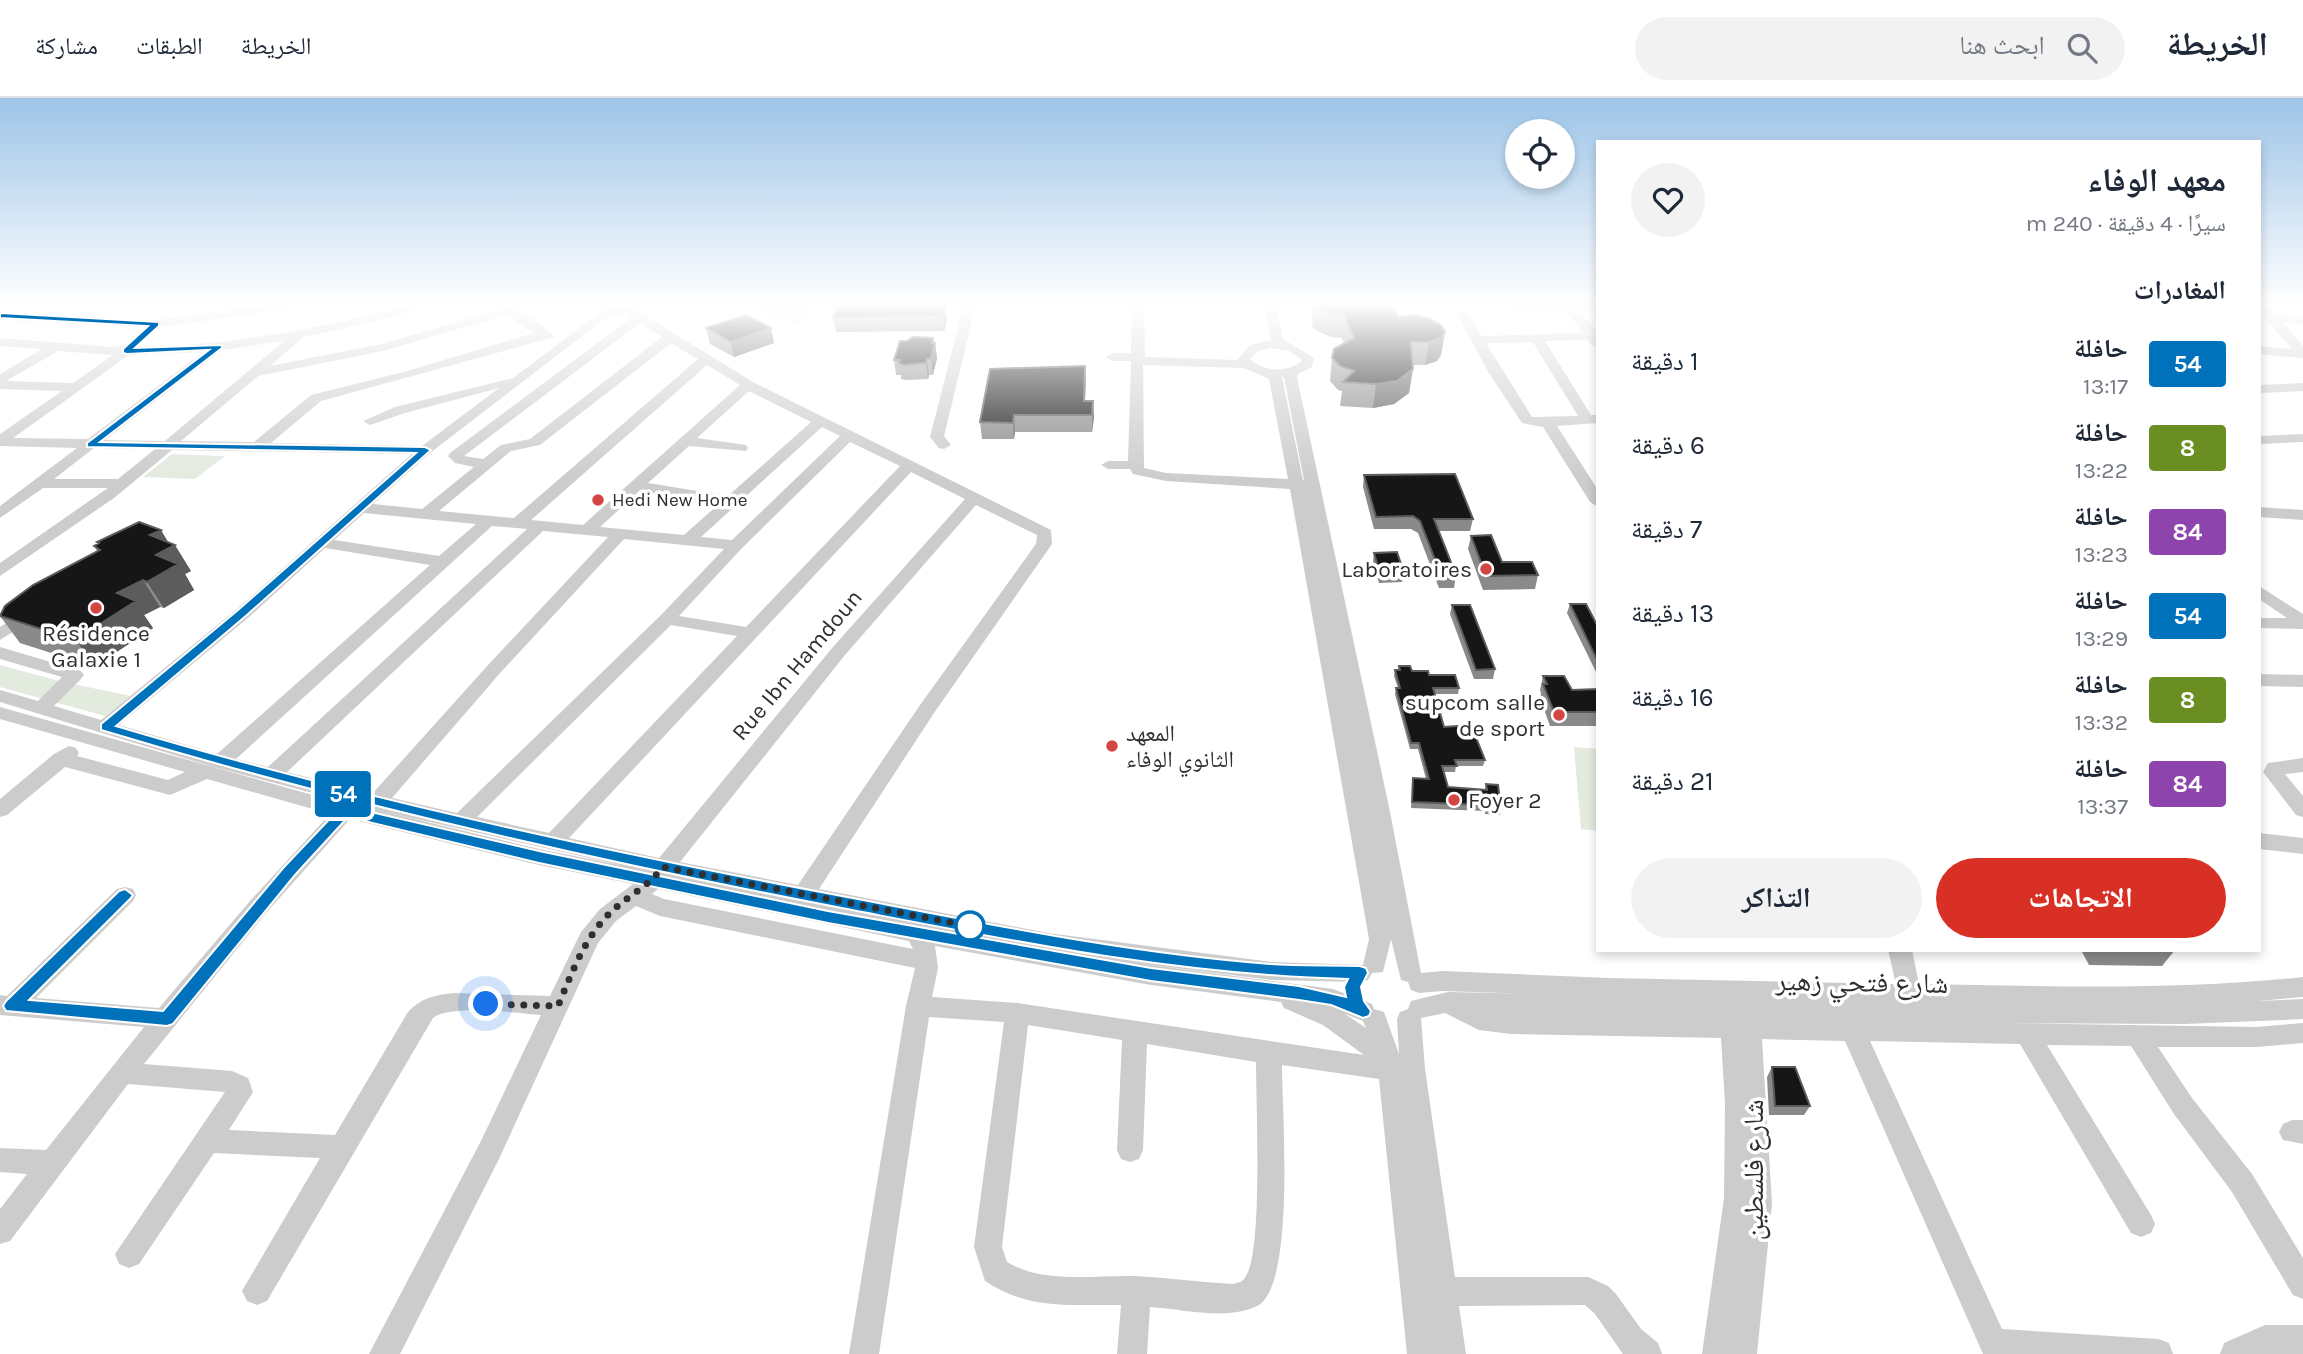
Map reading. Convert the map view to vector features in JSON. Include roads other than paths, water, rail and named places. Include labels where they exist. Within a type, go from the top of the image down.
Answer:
[{"type":"street","points":[[0,379],[29,363]]},
{"type":"street","points":[[0,442],[111,363]]},
{"type":"street","points":[[0,513],[197,363]]},
{"type":"street","points":[[0,571],[73,522],[268,363]]},
{"type":"street","points":[[257,372],[304,363]]},
{"type":"street","points":[[257,447],[310,401],[323,395],[450,363]]},
{"type":"street","points":[[0,810],[323,543],[425,450],[542,363]]},
{"type":"street","points":[[485,464],[460,460],[455,456],[580,363]]},
{"type":"street","points":[[426,513],[509,446],[535,442],[637,363]]},
{"type":"street","points":[[518,523],[702,363]]},
{"type":"street","points":[[709,363],[819,422],[973,499],[1041,529],[1047,538],[927,709],[803,895]]},
{"type":"street","points":[[944,445],[937,437],[955,363]]},
{"type":"street","points":[[1139,363],[1135,465],[1138,471],[1158,476],[1303,485]]},
{"type":"street","points":[[1252,363],[1275,377],[1379,807],[1414,978],[1423,1000],[1415,1013],[1398,1067],[1422,1354]]},
{"type":"street","points":[[1266,372],[1292,372],[1307,363]]},
{"type":"street","points":[[1490,363],[1527,420],[1547,422],[1592,419]]},
{"type":"street","points":[[1554,363],[1592,419]]},
{"type":"street","points":[[1292,372],[1290,379],[1303,485],[1322,613],[1380,939],[1367,969],[1352,987],[1356,1004],[1369,1015],[1398,1067],[1444,1292],[1451,1354]]},
{"type":"street","points":[[370,422],[400,410],[521,378]]},
{"type":"street","points":[[0,385],[78,387]]},
{"type":"street","points":[[587,530],[748,385]]},
{"type":"street","points":[[2261,389],[2303,387]]},
{"type":"street","points":[[0,422],[29,421]]},
{"type":"street","points":[[688,540],[819,422]]},
{"type":"street","points":[[1547,422],[1590,475],[1596,495]]},
{"type":"street","points":[[461,821],[848,436]]},
{"type":"street","points":[[2261,440],[2303,438]]},
{"type":"street","points":[[685,441],[741,448]]},
{"type":"street","points":[[0,442],[425,450]]},
{"type":"street","points":[[1108,465],[1135,465]]},
{"type":"street","points":[[554,841],[908,466]]},
{"type":"street","points":[[38,483],[121,484]]},
{"type":"street","points":[[636,486],[733,501]]},
{"type":"street","name":"Rue Ibn Hamdoun","points":[[384,1354],[490,1150],[589,938],[608,915],[649,881],[839,651],[973,499]]},
{"type":"street","points":[[363,508],[736,545]]},
{"type":"street","points":[[2261,512],[2303,515]]},
{"type":"street","points":[[61,759],[170,788],[212,767],[488,521]]},
{"type":"street","points":[[272,775],[540,525]]},
{"type":"street","points":[[0,1231],[122,1073],[290,871],[361,807],[621,533]]},
{"type":"street","points":[[323,543],[444,562]]},
{"type":"street","points":[[2261,592],[2303,623]]},
{"type":"street","points":[[0,635],[42,605]]},
{"type":"street","points":[[667,619],[750,633]]},
{"type":"street","points":[[2261,623],[2303,623]]},
{"type":"street","points":[[0,653],[75,675],[47,702]]},
{"type":"street","points":[[2261,680],[2303,681]]},
{"type":"street","points":[[0,696],[96,733]]},
{"type":"street","points":[[0,713],[96,733],[361,807],[649,881],[1151,975],[1333,999],[1369,1015],[1398,1022],[1448,1002],[1468,1016],[1489,1022],[1739,1020],[1853,1032],[2138,1037],[2257,1037],[2303,1033]]},
{"type":"street","points":[[2303,765],[2281,766],[2273,772],[2303,810]]},
{"type":"street","points":[[212,767],[272,775],[361,807],[461,821],[554,841],[649,881],[803,895],[1048,942],[1152,957],[1272,971],[1367,969],[1387,965],[1414,978]]},
{"type":"street","points":[[2261,841],[2303,846]]},
{"type":"street","points":[[649,881],[660,907],[928,961]]},
{"type":"street","points":[[6,1005],[125,895]]},
{"type":"street","points":[[864,1354],[918,1006],[928,961],[928,951],[916,933]]},
{"type":"street","points":[[1899,952],[1910,995]]},
{"type":"street","name":"شارع فتحي زهير","points":[[1414,978],[1596,988],[2143,998],[2227,995],[2303,987]]},
{"type":"street","points":[[1248,987],[1308,1005],[1342,1024],[1398,1067]]},
{"type":"street","points":[[257,1291],[417,1019],[427,1008],[438,1004],[462,1003],[558,1006]]},
{"type":"street","points":[[6,1005],[167,1018]]},
{"type":"street","points":[[918,1006],[1017,1013],[1269,1053],[1398,1067]]},
{"type":"street","name":"شارع فتحي زهير","points":[[1739,1020],[2155,1015],[2303,1009]]},
{"type":"street","points":[[1017,1013],[988,1247],[995,1270],[1015,1284],[1041,1289],[1137,1291],[1233,1299],[1250,1294],[1260,1283],[1269,1242],[1269,1053]]},
{"type":"street","name":"شارع فلسطين","points":[[1717,1354],[1738,1198],[1739,1020]]},
{"type":"street","name":"شارع فلسطين","points":[[1739,1020],[1751,1049],[1758,1204],[1742,1354]]},
{"type":"street","points":[[1130,1150],[1135,1032]]},
{"type":"street","points":[[1853,1032],[1996,1349],[2162,1354]]},
{"type":"street","points":[[2028,1035],[2141,1224]]},
{"type":"street","points":[[2138,1037],[2183,1106],[2242,1184],[2303,1285]]},
{"type":"street","points":[[122,1073],[232,1082],[239,1086],[240,1092],[129,1254]]},
{"type":"street","points":[[207,1141],[343,1147]]},
{"type":"street","points":[[0,1160],[52,1163]]},
{"type":"street","points":[[1132,1354],[1137,1291]]},
{"type":"street","points":[[1444,1292],[1588,1291],[1604,1301],[1629,1341],[1647,1354]]},
{"type":"street","points":[[2235,1354],[2265,1340],[2303,1340]]},
{"type":"place","name":"Hedi New Home","points":[[598,500]]},
{"type":"place","name":"Laboratoires","points":[[1486,569]]},
{"type":"place","name":"Résidence Galaxie 1","points":[[96,608]]},
{"type":"place","name":"supcom salle de sport","points":[[1559,715]]},
{"type":"place","name":"المعهد الثانوي الوفاء","points":[[1112,746]]},
{"type":"place","name":"Foyer 2","points":[[1454,800]]}]
